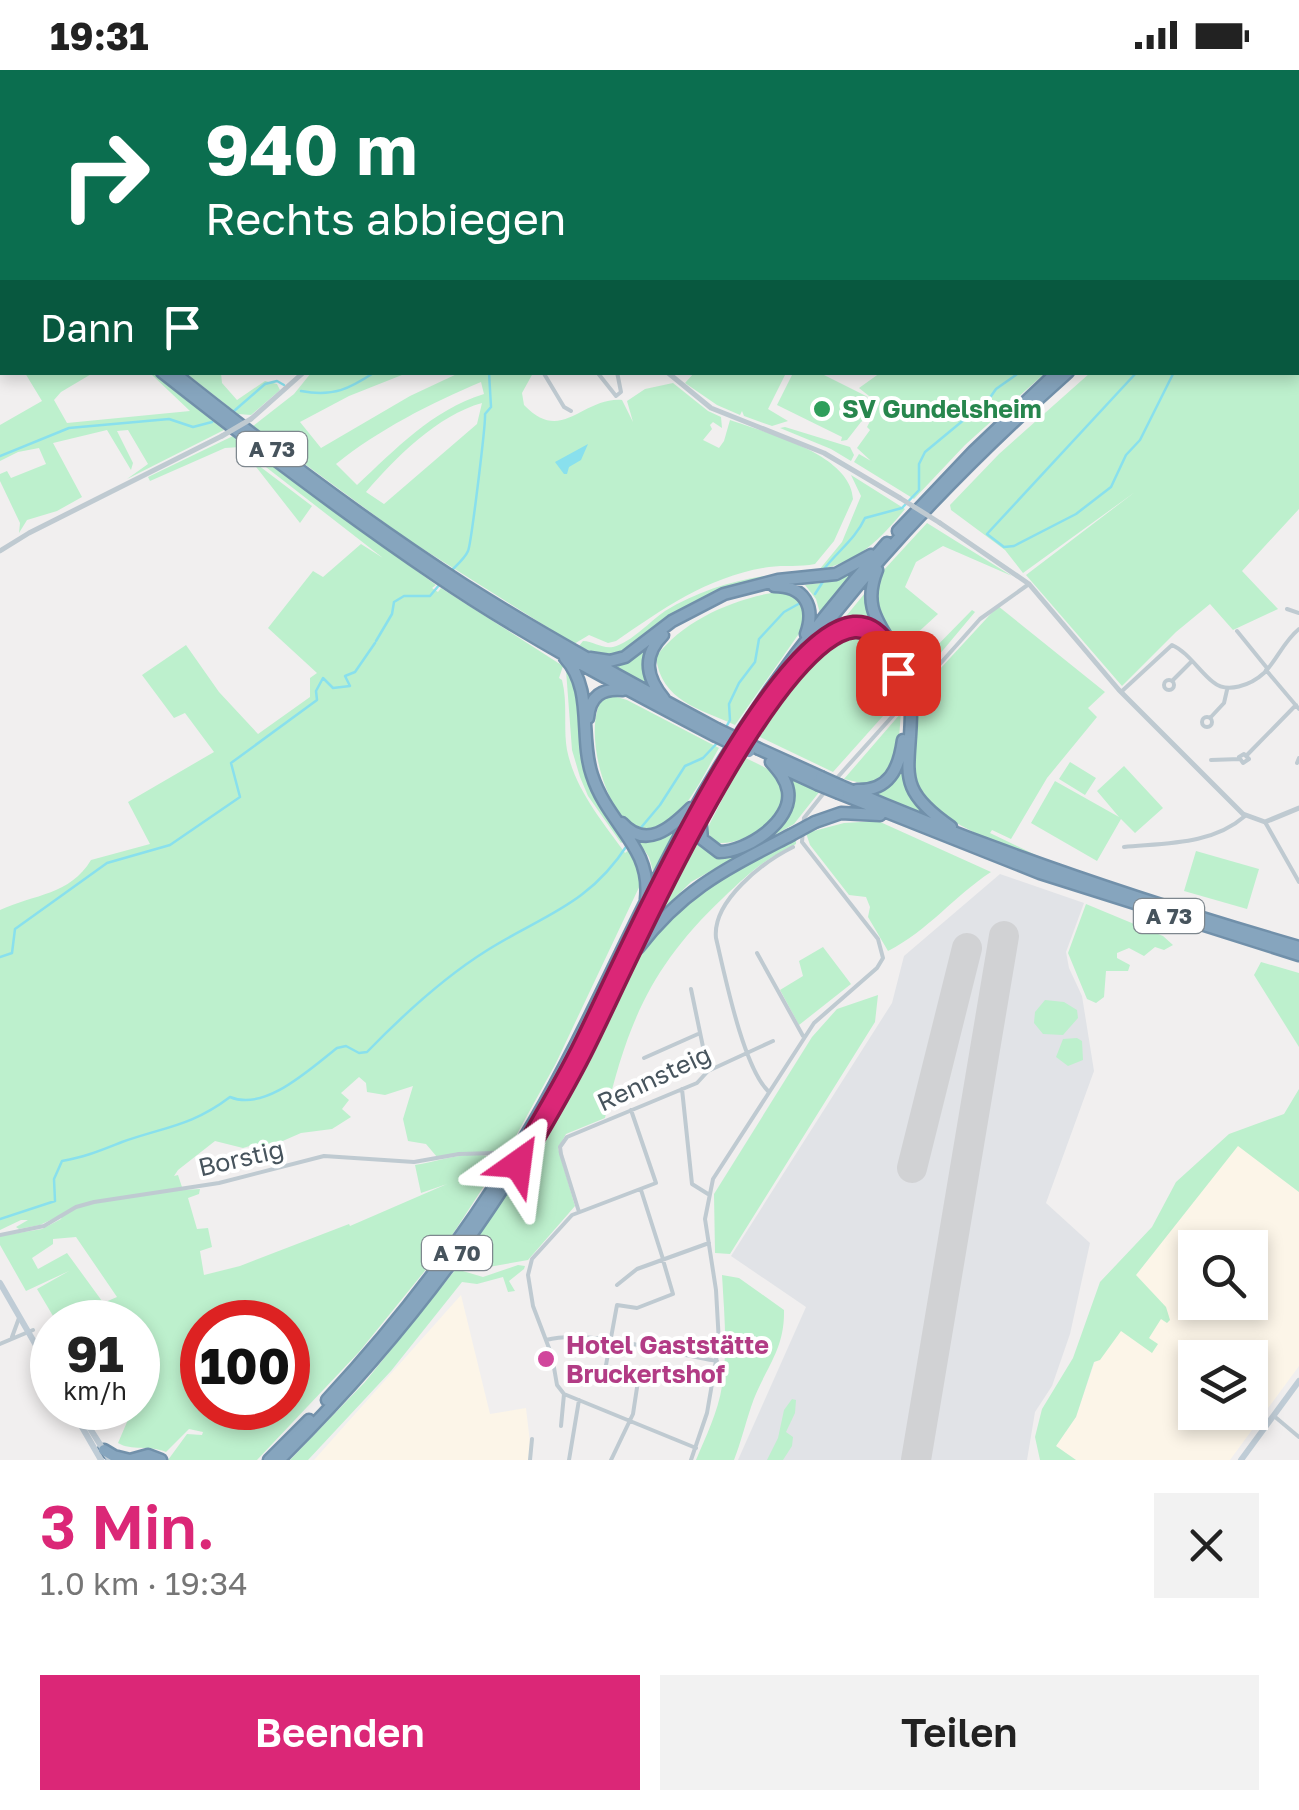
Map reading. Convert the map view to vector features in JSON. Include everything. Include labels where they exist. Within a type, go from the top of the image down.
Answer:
[{"type":"highway","name":"A 73","points":[[166,375],[404,549],[560,650],[628,690],[819,781]]},
{"type":"highway","name":"A 73","points":[[178,375],[390,539]]},
{"type":"highway","name":"A 70","points":[[272,1460],[399,1317],[488,1196],[552,1089],[645,905],[742,729],[802,644],[962,463],[1054,375]]},
{"type":"highway","name":"A 70","points":[[272,1460],[376,1356],[468,1238],[546,1117],[700,806],[796,664],[878,563],[980,456],[1065,375]]},
{"type":"highway","points":[[633,837],[602,802],[592,778],[584,735],[579,661],[625,657],[672,621],[712,599],[758,584],[836,574],[858,564],[891,539]]},
{"type":"highway","points":[[878,563],[870,590],[871,610],[896,651],[906,686],[907,772],[912,789],[925,808],[969,839]]},
{"type":"highway","points":[[668,703],[650,676],[652,649],[678,624],[720,602],[772,586],[798,590],[808,602],[811,614],[802,644]]},
{"type":"highway","points":[[796,664],[837,633],[863,628],[876,634],[906,686]]},
{"type":"highway","name":"A 73","points":[[579,661],[668,703],[716,732]]},
{"type":"highway","points":[[628,690],[612,688],[595,697],[590,707],[589,729],[592,758],[604,790],[633,837],[647,874],[645,905]]},
{"type":"highway","points":[[842,789],[878,788],[892,776],[909,711]]},
{"type":"highway","name":"A 73","points":[[757,752],[771,762],[969,839],[1299,951]]},
{"type":"highway","points":[[700,806],[700,834],[714,850],[728,852],[762,834],[780,818],[788,799],[784,780],[771,762]]},
{"type":"highway","name":"A 73","points":[[842,789],[895,818],[1040,873],[1299,951]]},
{"type":"highway","points":[[633,837],[664,831],[700,806]]},
{"type":"highway","points":[[622,969],[654,927],[685,896],[716,874],[815,822],[854,812],[895,818]]},
{"type":"highway","points":[[101,1455],[133,1459],[153,1456],[161,1460]]},
{"type":"main road","points":[[0,1280],[30,1328]]},
{"type":"main road","points":[[0,1280],[30,1328]]},
{"type":"main road","points":[[1241,1460],[1299,1381]]},
{"type":"main road","points":[[87,1430],[101,1455]]},
{"type":"street","points":[[0,551],[251,420],[301,375]]},
{"type":"street","points":[[545,375],[564,407],[572,410]]},
{"type":"street","points":[[599,375],[616,396],[621,392],[618,375]]},
{"type":"street","points":[[670,375],[711,408],[812,447],[861,473],[1028,584],[1121,692],[1245,816],[1264,822],[1299,808]]},
{"type":"street","points":[[690,1460],[717,1362],[718,1310],[706,1219],[708,1194],[722,1161],[804,1037],[819,1017],[877,968],[883,950],[805,848],[801,835],[804,818],[980,618],[1028,584]]},
{"type":"street","points":[[1287,608],[1299,613]]},
{"type":"street","points":[[1210,718],[1224,703],[1227,690],[1266,669],[1299,629]]},
{"type":"street","points":[[1211,760],[1248,755],[1298,707],[1237,631]]},
{"type":"street","points":[[1121,692],[1168,646],[1175,645],[1215,684],[1227,690]]},
{"type":"street","points":[[1172,681],[1192,662]]},
{"type":"street","points":[[1124,848],[1198,840],[1245,816]]},
{"type":"street","points":[[1264,822],[1299,882]]},
{"type":"street","points":[[768,1091],[756,1077],[720,955],[716,922],[724,906],[763,864],[794,847]]},
{"type":"street","points":[[757,953],[804,1037]]},
{"type":"street","points":[[691,989],[708,1071]]},
{"type":"street","points":[[644,1058],[700,1033]]},
{"type":"street","name":"Rennsteig","points":[[579,1212],[560,1154],[563,1141],[697,1083],[708,1071],[773,1040]]},
{"type":"street","points":[[682,1089],[692,1184],[708,1194]]},
{"type":"street","points":[[631,1110],[655,1185],[579,1212],[537,1250],[528,1280],[557,1385],[564,1394],[696,1448]]},
{"type":"street","name":"Borstig","points":[[0,1235],[44,1226],[94,1202],[218,1183],[324,1156],[414,1162],[459,1154],[496,1154]]},
{"type":"street","points":[[612,1460],[630,1422],[638,1381],[604,1376],[617,1304],[636,1308],[673,1294],[641,1190]]},
{"type":"street","points":[[618,1285],[637,1269],[709,1243]]},
{"type":"street","points":[[8,1340],[19,1324],[18,1310]]},
{"type":"street","points":[[0,1344],[30,1330]]},
{"type":"street","points":[[546,1340],[564,1336],[587,1338],[717,1362]]},
{"type":"street","points":[[561,1426],[564,1394]]},
{"type":"street","points":[[569,1460],[579,1400]]},
{"type":"street","points":[[1274,1416],[1299,1437]]},
{"type":"street","points":[[530,1460],[532,1440]]},
{"type":"shaded area","points":[[1000,874],[1084,903],[1066,952],[1082,996],[1094,1071],[1046,1203],[1090,1243],[1070,1334],[1052,1386],[1035,1412],[1027,1460],[738,1460],[806,1307],[731,1256],[892,1003],[904,956]]},
{"type":"shaded area","points":[[1238,1145],[1299,1192],[1299,1366],[1268,1408],[1268,1340],[1178,1340],[1178,1430],[1252,1430],[1230,1460],[1076,1460],[1056,1446],[1076,1417],[1095,1361],[1136,1275]]},
{"type":"shaded area","points":[[461,1295],[490,1414],[526,1408],[532,1460],[314,1460]]},
{"type":"green space","points":[[26,375],[90,375],[54,400],[67,423],[190,411],[152,375],[224,430],[127,479],[148,464],[128,430],[117,431],[133,463],[131,470],[107,430],[53,443],[82,497],[57,511],[27,520],[19,533],[20,523],[0,474],[7,471],[11,478],[46,464],[39,448],[0,461],[0,425],[42,401]]},
{"type":"green space","points":[[189,375],[221,375],[222,383],[237,400],[265,381],[277,384],[280,390],[251,415],[238,414]]},
{"type":"green space","points":[[309,375],[402,375],[349,396],[300,422],[321,448],[410,396],[455,375],[532,375],[522,393],[524,405],[550,421],[622,400],[633,422],[627,401],[645,389],[673,383],[721,417],[722,428],[713,422],[703,440],[719,448],[730,420],[785,439],[805,447],[838,470],[849,483],[853,499],[834,541],[815,564],[747,571],[670,605],[616,641],[608,643],[589,635],[574,644],[407,539],[253,426],[294,394]],"holes":[[[481,382],[484,394],[431,420],[357,485],[336,464],[369,440],[443,399]],[[482,403],[477,424],[384,504],[366,492],[434,427]]]},
{"type":"green space","points":[[692,375],[785,375],[768,409],[788,421],[772,426],[744,416],[742,411],[740,415],[685,383]]},
{"type":"green space","name":"SV Gundelsheim","points":[[792,375],[824,375],[866,396],[874,405],[872,414],[847,440],[841,441],[842,437],[777,405]]},
{"type":"green space","points":[[877,375],[1043,375],[965,445],[914,499],[854,462],[859,454],[871,461],[857,448],[870,430],[867,427],[879,404],[859,388]]},
{"type":"green space","points":[[1088,375],[1299,375],[1299,509],[1242,571],[1278,609],[1233,630],[1210,604],[1122,686],[1026,575],[1135,492],[1023,573],[1005,550],[951,510],[950,505],[999,454]]},
{"type":"green space","points":[[780,428],[850,447],[854,455],[851,461]]},
{"type":"green space","points":[[233,436],[436,585],[432,588],[438,592],[441,588],[563,666],[559,678],[564,689],[571,764],[599,817],[625,853],[630,849],[639,863],[642,881],[556,1063],[512,1143],[445,1246],[359,1352],[310,1404],[310,1300],[180,1300],[180,1430],[188,1430],[166,1452],[118,1443],[124,1430],[160,1430],[160,1300],[110,1300],[117,1297],[76,1237],[53,1239],[53,1244],[32,1258],[38,1269],[67,1253],[101,1300],[44,1300],[37,1289],[69,1271],[26,1291],[0,1245],[0,1236],[42,1229],[63,1214],[40,1225],[19,1229],[16,1227],[28,1220],[21,1220],[0,1230],[0,910],[62,887],[91,860],[150,844],[128,802],[214,752],[185,713],[174,718],[142,675],[186,645],[219,692],[258,734],[310,697],[310,678],[317,673],[268,628],[313,571],[323,577],[361,544],[383,558],[240,447],[225,448],[150,481],[148,477]],"holes":[[[359,1077],[366,1083],[367,1092],[385,1095],[413,1086],[403,1119],[408,1141],[426,1144],[437,1157],[503,1152],[488,1168],[492,1157],[473,1155],[415,1165],[421,1193],[447,1184],[350,1226],[204,1275],[200,1251],[212,1247],[208,1228],[197,1229],[188,1198],[199,1194],[200,1189],[183,1190],[178,1175],[174,1176],[178,1170],[215,1141],[243,1148],[253,1145],[253,1154],[301,1133],[332,1129],[351,1117],[342,1109],[349,1100],[341,1093]]]},
{"type":"green space","points":[[238,450],[312,506],[300,523],[253,463]]},
{"type":"green space","points":[[851,475],[905,509],[868,548],[819,570],[842,542],[861,496]]},
{"type":"green space","points":[[927,523],[1012,576],[943,546],[916,562],[905,587],[938,614],[913,637],[923,660],[972,610],[975,612],[913,686],[900,651],[878,615],[874,588],[882,572]]},
{"type":"green space","points":[[817,571],[753,581],[716,593],[689,606],[625,650],[596,652],[579,646],[583,641],[609,647],[620,644],[665,611],[719,587],[758,577]]},
{"type":"green space","points":[[852,574],[820,613],[816,599],[805,585]]},
{"type":"green space","points":[[783,591],[795,594],[805,605],[805,625],[735,725],[674,694],[659,672],[656,657],[667,644],[696,621],[730,604]]},
{"type":"green space","points":[[865,593],[872,622],[853,621],[838,626]]},
{"type":"green space","points":[[998,606],[1105,692],[1088,708],[1097,717],[1047,778],[1011,839],[992,830],[990,833],[1048,861],[979,835],[945,817],[918,794],[911,769],[915,696]]},
{"type":"green space","points":[[856,633],[881,648],[900,697],[833,772],[758,736],[811,661],[839,639]]},
{"type":"green space","points":[[649,643],[644,664],[647,685],[612,665]]},
{"type":"green space","points":[[566,670],[576,688],[585,767],[598,801],[624,841],[621,843],[588,796],[580,777],[572,750]]},
{"type":"green space","points":[[607,694],[627,700],[719,748],[691,796],[661,826],[649,830],[634,827],[621,816],[610,797],[601,774],[595,727],[598,707]]},
{"type":"green space","points":[[901,713],[896,753],[883,778],[874,786],[844,779]]},
{"type":"green space","points":[[744,757],[778,778],[784,790],[783,803],[766,825],[753,834],[725,843],[713,842],[707,829]]},
{"type":"green space","points":[[903,758],[911,792],[934,819],[869,793]]},
{"type":"green space","points":[[1070,762],[1096,778],[1085,795],[1059,779]]},
{"type":"green space","points":[[1124,766],[1163,808],[1135,833],[1121,819],[1097,861],[1031,823],[1055,781],[1119,817],[1097,791]]},
{"type":"green space","points":[[789,775],[820,791],[794,824],[691,882],[655,917],[695,840],[717,857],[747,848],[776,831],[792,806],[794,791]]},
{"type":"green space","points":[[878,821],[991,872],[888,951],[868,917],[866,897],[849,895],[810,845],[806,833],[844,823]]},
{"type":"green space","points":[[677,828],[653,871],[638,841],[659,840]]},
{"type":"green space","points":[[796,838],[796,844],[757,868],[723,898],[677,948],[660,973],[633,1025],[605,1118],[566,1134],[558,1148],[575,1206],[528,1260],[483,1268],[462,1260],[555,1121],[637,960],[655,934],[711,884]]},
{"type":"green space","points":[[1196,851],[1259,869],[1247,909],[1184,891]]},
{"type":"green space","points":[[1086,904],[1163,936],[1173,945],[1164,950],[1155,947],[1144,956],[1129,948],[1117,953],[1117,958],[1130,965],[1128,971],[1106,971],[1104,997],[1096,1003],[1087,999],[1068,953]]},
{"type":"green space","points":[[823,947],[851,984],[799,1025],[780,990],[803,976],[799,961]]},
{"type":"green space","points":[[1261,962],[1299,973],[1299,1047],[1254,975]]},
{"type":"green space","points":[[878,995],[875,1022],[730,1254],[715,1253],[714,1194],[812,1037],[837,1009]]},
{"type":"green space","points":[[1045,1000],[1064,1002],[1077,1010],[1078,1018],[1063,1035],[1043,1034],[1034,1023],[1035,1012]]},
{"type":"green space","points":[[1063,1039],[1082,1041],[1083,1060],[1068,1066],[1056,1057]]},
{"type":"green space","points":[[1299,1089],[1299,1192],[1238,1146],[1136,1275],[1166,1307],[1170,1320],[1167,1323],[1161,1319],[1149,1338],[1158,1344],[1152,1353],[1121,1331],[1100,1360],[1094,1362],[1076,1417],[1056,1446],[1076,1460],[1040,1460],[1035,1437],[1042,1409],[1073,1358],[1100,1282],[1152,1227],[1176,1182],[1229,1134],[1284,1114]]},
{"type":"green space","points":[[525,1266],[524,1269],[509,1281],[515,1291],[508,1292],[503,1277],[477,1284],[462,1282],[391,1371],[308,1460],[290,1460],[365,1382],[456,1269],[483,1277]]},
{"type":"green space","points":[[722,1275],[739,1278],[784,1310],[783,1325],[734,1460],[696,1460],[715,1415],[724,1372]]},
{"type":"green space","points":[[792,1399],[796,1400],[795,1413],[786,1432],[793,1437],[792,1446],[783,1460],[767,1460],[778,1438],[784,1410]]},
{"type":"green space","points":[[194,1430],[285,1430],[257,1460],[168,1460],[187,1434],[203,1432]]},
{"type":"water","points":[[588,444],[581,460],[564,474],[555,462]]},
{"type":"waterway","points":[[301,391],[341,390],[370,375]]},
{"type":"waterway","points":[[452,570],[470,544],[485,414],[491,407],[489,375]]},
{"type":"waterway","points":[[824,569],[865,518],[902,508],[919,490],[919,464],[925,452],[1016,375]]},
{"type":"waterway","points":[[1134,375],[987,534],[1004,547],[1014,546],[1076,514],[1111,487],[1172,375]]},
{"type":"waterway","points":[[234,411],[265,384],[277,381],[284,385]]},
{"type":"waterway","points":[[0,456],[69,428],[169,419],[193,427],[212,422]]},
{"type":"waterway","points":[[815,594],[824,580]]},
{"type":"waterway","points":[[376,641],[392,614],[394,602],[404,596],[430,596],[440,584]]},
{"type":"waterway","points":[[725,729],[730,720],[729,704],[755,662],[759,639],[784,612],[802,602]]},
{"type":"waterway","points":[[0,957],[12,953],[15,929],[107,863],[170,845],[240,797],[231,763],[317,700],[316,691],[323,678],[333,688],[350,686],[345,676],[355,672],[375,643]]},
{"type":"waterway","points":[[639,830],[685,766],[703,758],[719,741]]},
{"type":"waterway","points":[[0,1219],[55,1201],[54,1179],[62,1161],[190,1120],[230,1097],[244,1100],[272,1094],[337,1048],[346,1046],[359,1053],[367,1052],[454,973],[581,896],[628,844]]},
{"type":"runway","points":[[916,1460],[1004,936]]},
{"type":"runway","points":[[912,1168],[967,948]]},
{"type":"place","name":"SV Gundelsheim","points":[[822,409]]},
{"type":"place","name":"Hotel Gaststätte Bruckertshof","points":[[546,1359]]},
{"type":"route","points":[[518,1164],[572,1070],[701,812],[750,730],[796,664],[837,633],[857,627],[876,634],[898,673]]}]
